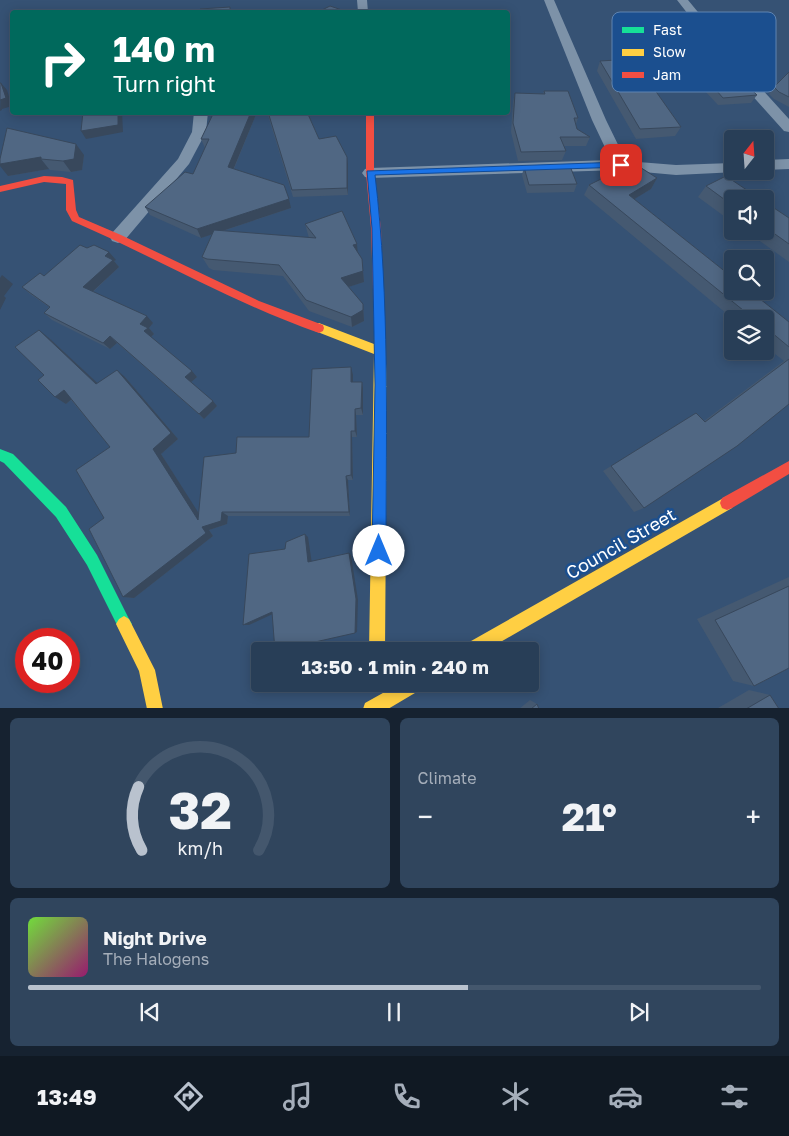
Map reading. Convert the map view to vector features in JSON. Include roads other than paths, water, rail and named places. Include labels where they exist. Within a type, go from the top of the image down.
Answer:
[{"type":"street","points":[[549,0],[599,120],[621,165]]},
{"type":"street","points":[[682,0],[692,12]]},
{"type":"street","points":[[757,92],[789,128]]},
{"type":"street","points":[[118,237],[184,161],[199,132],[201,115]]},
{"type":"street","points":[[370,115],[370,173],[376,228],[378,351],[381,385],[377,642]]},
{"type":"street","points":[[774,165],[789,164]]},
{"type":"street","points":[[370,173],[621,165],[645,169],[696,171],[724,169]]},
{"type":"street","points":[[0,189],[54,177],[64,178],[70,182],[71,210],[75,219],[118,237],[256,304],[378,351]]},
{"type":"street","points":[[0,455],[8,458],[61,512],[92,560],[147,670],[155,708]]},
{"type":"street","name":"Council Street","points":[[486,642],[789,467]]},
{"type":"street","points":[[374,700],[394,692]]}]
